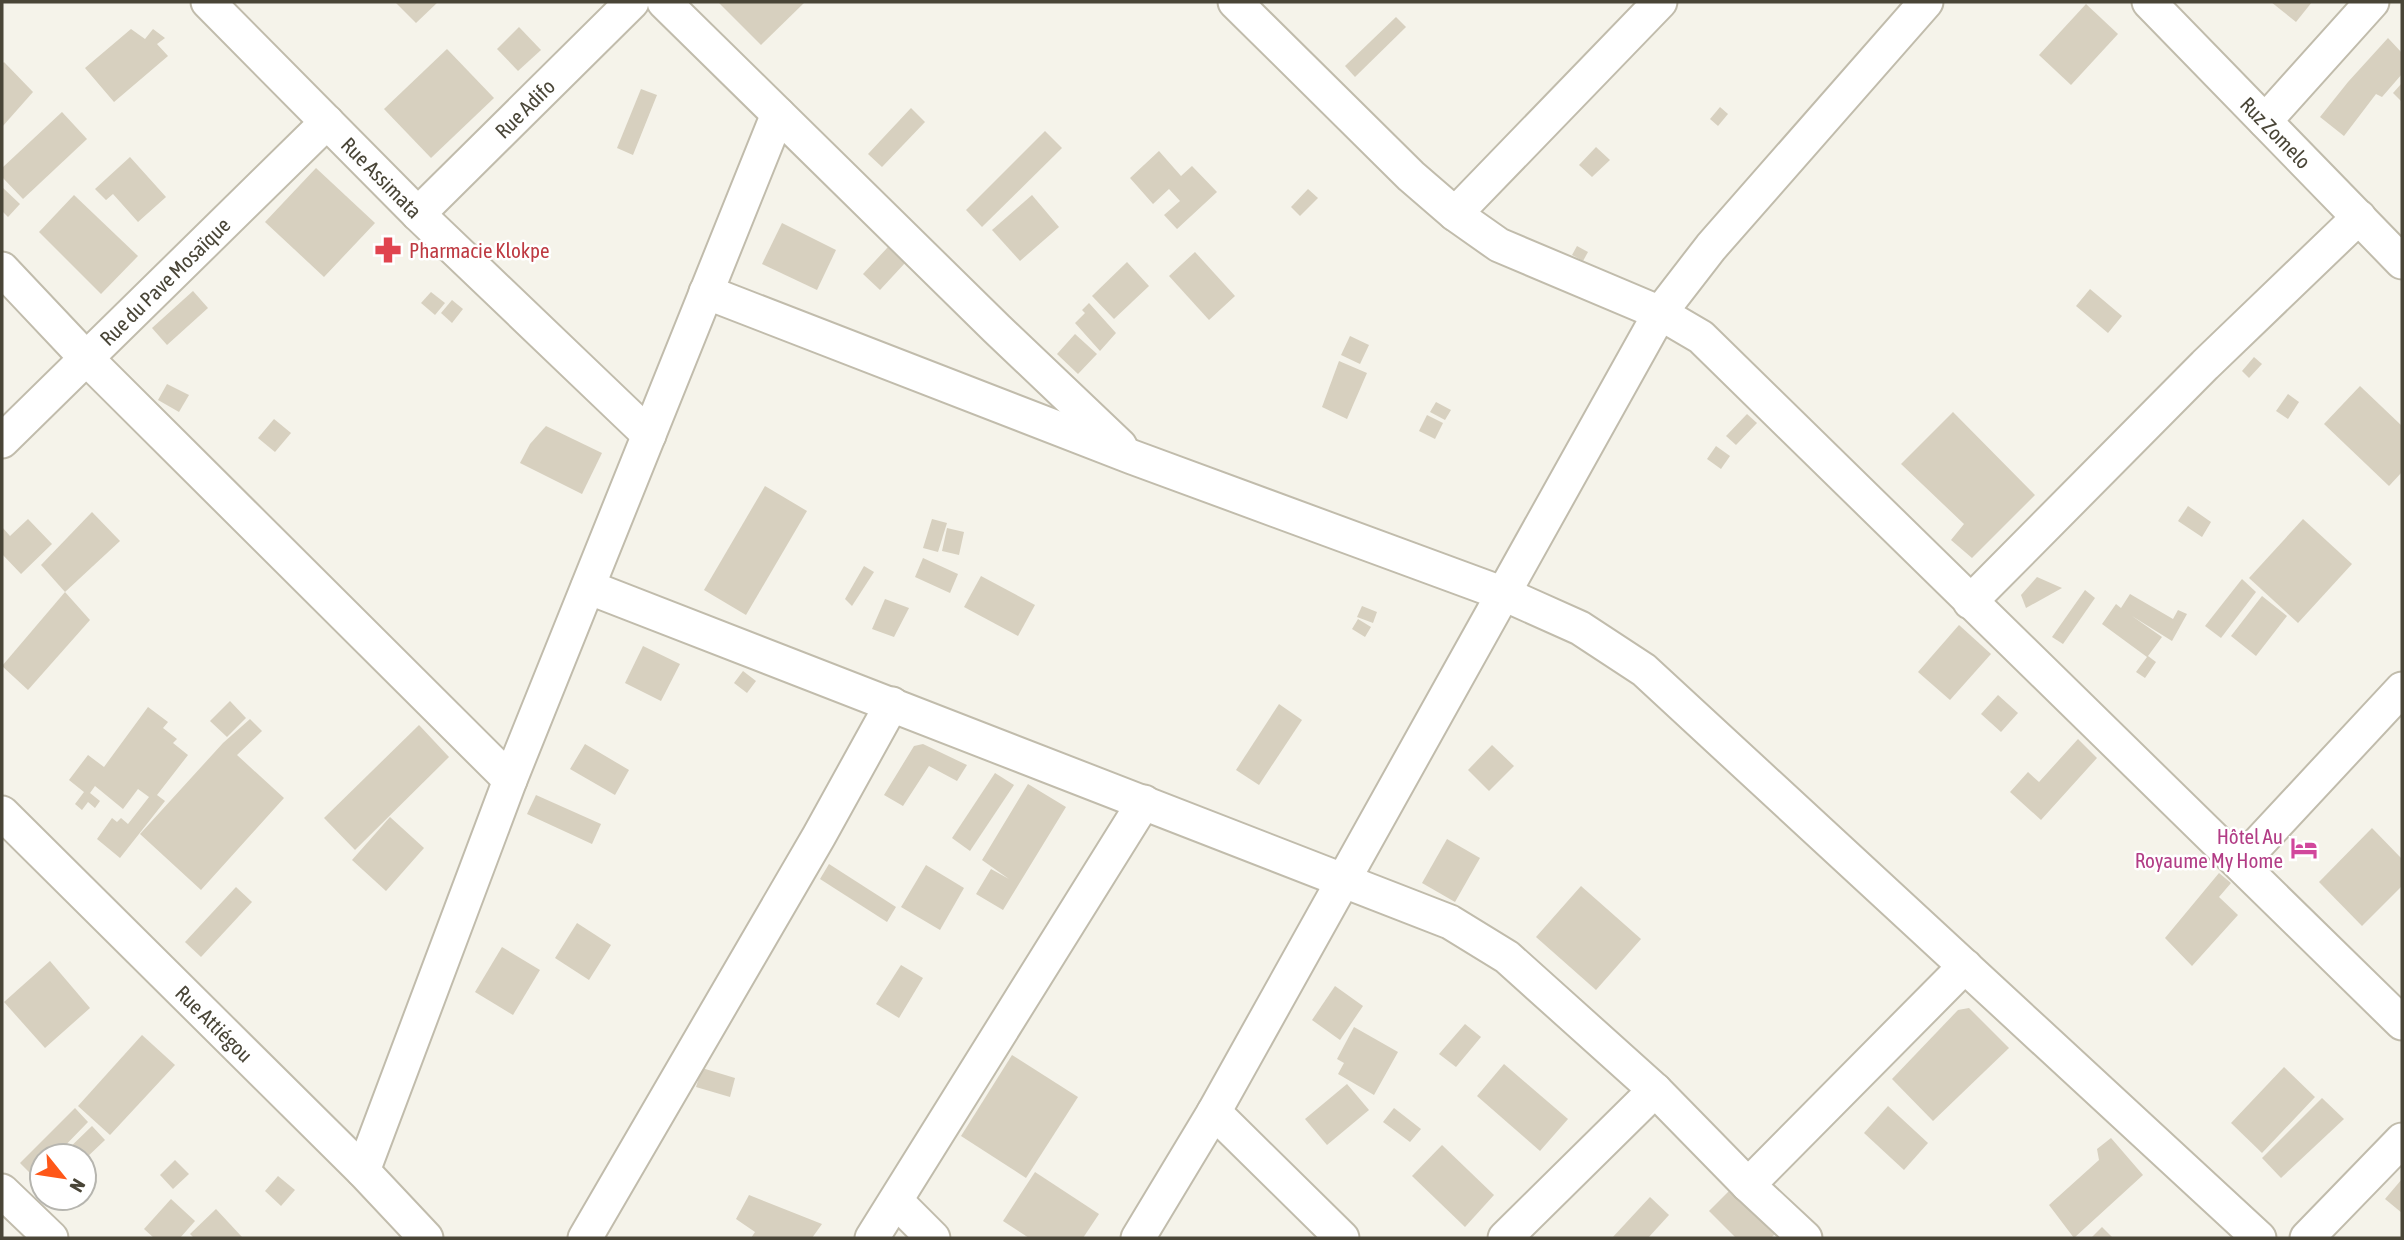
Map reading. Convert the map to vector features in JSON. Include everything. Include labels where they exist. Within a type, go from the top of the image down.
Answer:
[{"type":"street","name":"Rue Assimata","points":[[208,2],[418,214],[649,435]]},
{"type":"street","name":"Rue Adifo","points":[[418,214],[632,2]]},
{"type":"street","points":[[664,2],[997,329],[1132,457]]},
{"type":"street","points":[[1235,2],[1410,176],[1455,214],[1499,245],[1660,313],[1701,337],[2402,1023]]},
{"type":"street","points":[[1455,214],[1660,2]]},
{"type":"street","points":[[1138,1238],[1214,1112],[1660,313],[1711,247],[1926,2]]},
{"type":"street","name":"Ruz Zomelo","points":[[2149,2],[2402,262]]},
{"type":"street","points":[[2265,121],[2372,2]]},
{"type":"street","points":[[363,1171],[510,780],[778,114]]},
{"type":"street","name":"Rue du Pave Mosaïque","points":[[2,441],[327,122]]},
{"type":"street","points":[[1970,602],[2205,365],[2359,217]]},
{"type":"street","points":[[2,269],[86,358],[510,780]]},
{"type":"street","points":[[706,292],[1132,457],[1504,594],[1580,628],[1644,670],[2259,1238]]},
{"type":"street","points":[[588,587],[1450,922],[1507,957],[1655,1090],[1748,1185],[1805,1238]]},
{"type":"street","points":[[2240,863],[2402,689]]},
{"type":"street","points":[[585,1238],[812,848],[892,704]]},
{"type":"street","points":[[872,1238],[1144,802]]},
{"type":"street","name":"Rue Attiégou","points":[[2,813],[363,1171],[426,1238]]},
{"type":"street","points":[[1748,1185],[1965,966]]},
{"type":"street","points":[[1505,1238],[1655,1090]]},
{"type":"street","points":[[1214,1112],[1342,1238]]},
{"type":"street","points":[[2307,1238],[2402,1139]]},
{"type":"street","points":[[2,1191],[51,1238]]},
{"type":"street","points":[[896,1201],[933,1238]]},
{"type":"building","points":[[395,2],[438,2],[416,23]]},
{"type":"building","points":[[718,2],[805,2],[761,45]]},
{"type":"building","points":[[2271,2],[2312,2],[2296,22]]},
{"type":"building","points":[[2086,4],[2118,34],[2071,85],[2039,55]]},
{"type":"building","points":[[1396,17],[1406,27],[1355,77],[1345,66]]},
{"type":"building","points":[[519,27],[541,50],[518,71],[497,49]]},
{"type":"building","points":[[131,29],[145,39],[153,29],[165,38],[157,44],[168,56],[114,102],[85,68]]},
{"type":"building","points":[[2388,38],[2402,53],[2402,74],[2382,97],[2376,94],[2344,136],[2320,117]]},
{"type":"building","points":[[447,49],[494,98],[431,158],[384,109]]},
{"type":"building","points":[[4,62],[33,92],[2,127],[2,64]]},
{"type":"building","points":[[2402,83],[2402,102],[2393,93]]},
{"type":"building","points":[[641,89],[657,95],[633,155],[617,148]]},
{"type":"building","points":[[1720,107],[1728,114],[1718,126],[1710,119]]},
{"type":"building","points":[[911,108],[925,122],[882,167],[868,154]]},
{"type":"building","points":[[62,112],[87,139],[23,199],[2,177],[2,168]]},
{"type":"building","points":[[1045,131],[1062,148],[982,227],[966,210]]},
{"type":"building","points":[[1596,147],[1610,160],[1592,177],[1579,165]]},
{"type":"building","points":[[1159,151],[1181,176],[1192,166],[1217,192],[1177,229],[1164,215],[1180,201],[1169,189],[1153,204],[1130,178]]},
{"type":"building","points":[[130,157],[166,197],[138,222],[113,194],[106,200],[95,189]]},
{"type":"building","points":[[316,168],[375,223],[324,277],[265,222]]},
{"type":"building","points":[[2,187],[20,204],[8,217],[2,211]]},
{"type":"building","points":[[1308,189],[1318,198],[1300,216],[1291,207]]},
{"type":"building","points":[[74,195],[138,256],[101,294],[39,232]]},
{"type":"building","points":[[1032,195],[1059,227],[1020,261],[992,230]]},
{"type":"building","points":[[782,223],[836,250],[817,290],[762,264]]},
{"type":"building","points":[[1577,246],[1588,252],[1583,261],[1572,255]]},
{"type":"building","points":[[888,247],[905,263],[880,290],[863,274]]},
{"type":"building","points":[[1195,252],[1235,296],[1209,320],[1169,276]]},
{"type":"building","points":[[1127,262],[1149,286],[1114,319],[1092,296]]},
{"type":"building","points":[[2090,289],[2122,316],[2108,333],[2076,306]]},
{"type":"building","points":[[193,291],[208,308],[167,345],[152,328]]},
{"type":"building","points":[[431,292],[445,303],[435,315],[421,303]]},
{"type":"building","points":[[452,300],[463,309],[452,323],[441,313]]},
{"type":"building","points":[[1089,303],[1116,333],[1100,351],[1075,323],[1085,313],[1082,310]]},
{"type":"building","points":[[1075,334],[1097,354],[1078,374],[1057,354]]},
{"type":"building","points":[[1350,336],[1369,345],[1360,364],[1341,355]]},
{"type":"building","points":[[2254,357],[2262,364],[2249,378],[2242,371]]},
{"type":"building","points":[[1339,361],[1367,373],[1347,419],[1322,407]]},
{"type":"building","points":[[167,384],[189,395],[179,412],[158,400]]},
{"type":"building","points":[[2360,386],[2402,426],[2402,472],[2389,486],[2324,424]]},
{"type":"building","points":[[2288,394],[2299,402],[2288,419],[2276,411]]},
{"type":"building","points":[[1436,402],[1451,410],[1445,420],[1430,412]]},
{"type":"building","points":[[1953,412],[2035,495],[1972,558],[1951,540],[1964,524],[1901,464]]},
{"type":"building","points":[[1747,414],[1757,423],[1736,445],[1726,436]]},
{"type":"building","points":[[1427,415],[1443,423],[1435,439],[1419,431]]},
{"type":"building","points":[[274,419],[291,433],[275,452],[258,438]]},
{"type":"building","points":[[546,426],[602,453],[582,494],[520,463],[530,444]]},
{"type":"building","points":[[1716,446],[1730,456],[1721,469],[1707,459]]},
{"type":"building","points":[[765,486],[807,511],[746,615],[704,590]]},
{"type":"building","points":[[2188,506],[2211,522],[2202,537],[2178,521]]},
{"type":"building","points":[[92,512],[120,541],[65,592],[41,565]]},
{"type":"building","points":[[28,519],[52,544],[21,574],[2,554],[2,527],[10,536]]},
{"type":"building","points":[[932,519],[947,523],[938,552],[923,548]]},
{"type":"building","points":[[2303,519],[2352,564],[2298,623],[2249,578]]},
{"type":"building","points":[[947,528],[964,532],[959,555],[942,551]]},
{"type":"building","points":[[923,558],[958,574],[950,593],[915,577]]},
{"type":"building","points":[[864,566],[874,572],[852,606],[845,599]]},
{"type":"building","points":[[981,576],[1035,605],[1018,636],[964,607]]},
{"type":"building","points":[[2037,577],[2062,588],[2026,608],[2021,595]]},
{"type":"building","points":[[2242,579],[2256,592],[2221,638],[2205,626]]},
{"type":"building","points":[[2085,590],[2095,598],[2063,644],[2052,637]]},
{"type":"building","points":[[65,592],[90,620],[28,690],[2,666]]},
{"type":"building","points":[[2130,594],[2173,619],[2178,610],[2187,614],[2172,641],[2132,616],[2162,637],[2148,656],[2156,662],[2145,678],[2136,672],[2147,657],[2102,624],[2116,604],[2121,608]]},
{"type":"building","points":[[2262,596],[2287,616],[2256,656],[2231,636]]},
{"type":"building","points":[[885,599],[909,608],[894,637],[872,629]]},
{"type":"building","points":[[1362,606],[1377,612],[1373,623],[1357,617]]},
{"type":"building","points":[[1358,619],[1371,627],[1365,637],[1352,629]]},
{"type":"building","points":[[1959,625],[1991,654],[1950,700],[1918,672]]},
{"type":"building","points":[[643,646],[680,664],[661,701],[625,683]]},
{"type":"building","points":[[743,671],[756,681],[747,693],[734,683]]},
{"type":"building","points":[[1998,695],[2018,713],[2001,732],[1981,714]]},
{"type":"building","points":[[230,701],[246,718],[227,737],[210,721]]},
{"type":"building","points":[[1279,704],[1302,720],[1259,785],[1236,770]]},
{"type":"building","points":[[148,707],[168,722],[163,728],[177,739],[173,743],[188,755],[157,795],[165,801],[120,858],[97,839],[112,818],[117,822],[121,818],[128,824],[149,797],[138,789],[123,809],[95,786],[90,793],[100,801],[95,808],[88,802],[82,810],[75,804],[84,792],[69,780],[88,755],[104,767]]},
{"type":"building","points":[[250,719],[262,731],[237,755],[284,798],[201,890],[140,834],[223,743]]},
{"type":"building","points":[[419,725],[449,757],[355,850],[324,818]]},
{"type":"building","points":[[2078,739],[2097,758],[2041,820],[2010,792],[2028,772],[2039,782]]},
{"type":"building","points":[[585,744],[629,770],[615,795],[570,769]]},
{"type":"building","points":[[923,744],[967,765],[957,781],[929,766],[903,806],[884,795],[914,746]]},
{"type":"building","points":[[1492,745],[1514,766],[1489,791],[1468,770]]},
{"type":"building","points":[[995,773],[1014,785],[970,851],[952,838]]},
{"type":"building","points":[[1028,784],[1066,807],[1003,910],[976,894],[991,869],[1009,879],[982,860]]},
{"type":"building","points":[[536,795],[601,824],[592,844],[527,814]]},
{"type":"building","points":[[390,817],[424,848],[386,891],[352,860]]},
{"type":"building","points":[[2372,828],[2402,859],[2402,886],[2362,926],[2319,882]]},
{"type":"building","points":[[1447,839],[1480,858],[1455,902],[1422,883]]},
{"type":"building","points":[[829,864],[896,907],[887,922],[820,879]]},
{"type":"building","points":[[926,865],[964,888],[940,930],[901,907]]},
{"type":"building","points":[[2219,873],[2231,883],[2219,897],[2238,915],[2192,966],[2165,938]]},
{"type":"building","points":[[1581,886],[1641,939],[1596,990],[1536,937]]},
{"type":"building","points":[[236,887],[252,902],[201,957],[185,942]]},
{"type":"building","points":[[577,923],[611,945],[589,980],[555,958]]},
{"type":"building","points":[[502,947],[540,970],[513,1015],[475,992]]},
{"type":"building","points":[[50,961],[90,1008],[45,1048],[4,1002]]},
{"type":"building","points":[[901,965],[923,978],[899,1018],[876,1004]]},
{"type":"building","points":[[1335,986],[1363,1006],[1340,1040],[1312,1020]]},
{"type":"building","points":[[1969,1008],[2009,1048],[1933,1121],[1892,1079],[1958,1010]]},
{"type":"building","points":[[1465,1024],[1481,1037],[1456,1067],[1439,1054]]},
{"type":"building","points":[[1354,1027],[1398,1052],[1374,1095],[1338,1074],[1344,1063],[1337,1059]]},
{"type":"building","points":[[142,1035],[175,1065],[110,1135],[78,1106]]},
{"type":"building","points":[[1012,1055],[1078,1097],[1026,1178],[961,1136]]},
{"type":"building","points":[[1504,1064],[1568,1119],[1540,1151],[1477,1096]]},
{"type":"building","points":[[2284,1067],[2315,1097],[2262,1153],[2231,1123]]},
{"type":"building","points":[[702,1068],[735,1078],[730,1097],[696,1087]]},
{"type":"building","points":[[1347,1084],[1369,1110],[1327,1145],[1305,1119]]},
{"type":"building","points":[[2322,1098],[2344,1119],[2281,1178],[2262,1158]]},
{"type":"building","points":[[1888,1106],[1928,1143],[1904,1170],[1864,1133]]},
{"type":"building","points":[[75,1108],[88,1122],[69,1142],[41,1142]]},
{"type":"building","points":[[1394,1108],[1421,1129],[1410,1142],[1383,1122]]},
{"type":"building","points":[[92,1126],[105,1140],[98,1147],[98,1142],[75,1142]]},
{"type":"building","points":[[2111,1138],[2143,1175],[2074,1238],[2049,1205],[2099,1160],[2097,1149]]},
{"type":"building","points":[[1442,1145],[1494,1195],[1465,1227],[1412,1176]]},
{"type":"building","points":[[28,1155],[28,1171],[20,1163]]},
{"type":"building","points":[[175,1160],[189,1174],[173,1189],[160,1175]]},
{"type":"building","points":[[1035,1172],[1099,1214],[1083,1238],[1029,1238],[1003,1221]]},
{"type":"building","points":[[278,1176],[295,1190],[281,1206],[265,1191]]},
{"type":"building","points":[[2402,1179],[2402,1213],[2385,1199]]},
{"type":"building","points":[[1734,1186],[1778,1231],[1771,1238],[1736,1238],[1709,1211]]},
{"type":"building","points":[[749,1195],[822,1224],[812,1238],[751,1238],[755,1232],[736,1219]]},
{"type":"building","points":[[1650,1197],[1669,1215],[1648,1238],[1612,1238]]},
{"type":"building","points":[[171,1199],[195,1221],[180,1238],[154,1238],[144,1229]]},
{"type":"building","points":[[216,1209],[241,1238],[194,1238],[190,1234]]},
{"type":"building","points":[[2102,1227],[2113,1238],[2091,1238]]},
{"type":"place","name":"Pharmacie Klokpe","points":[[388,250]]},
{"type":"place","name":"Hôtel Au Royaume My Home","points":[[2304,848]]}]
